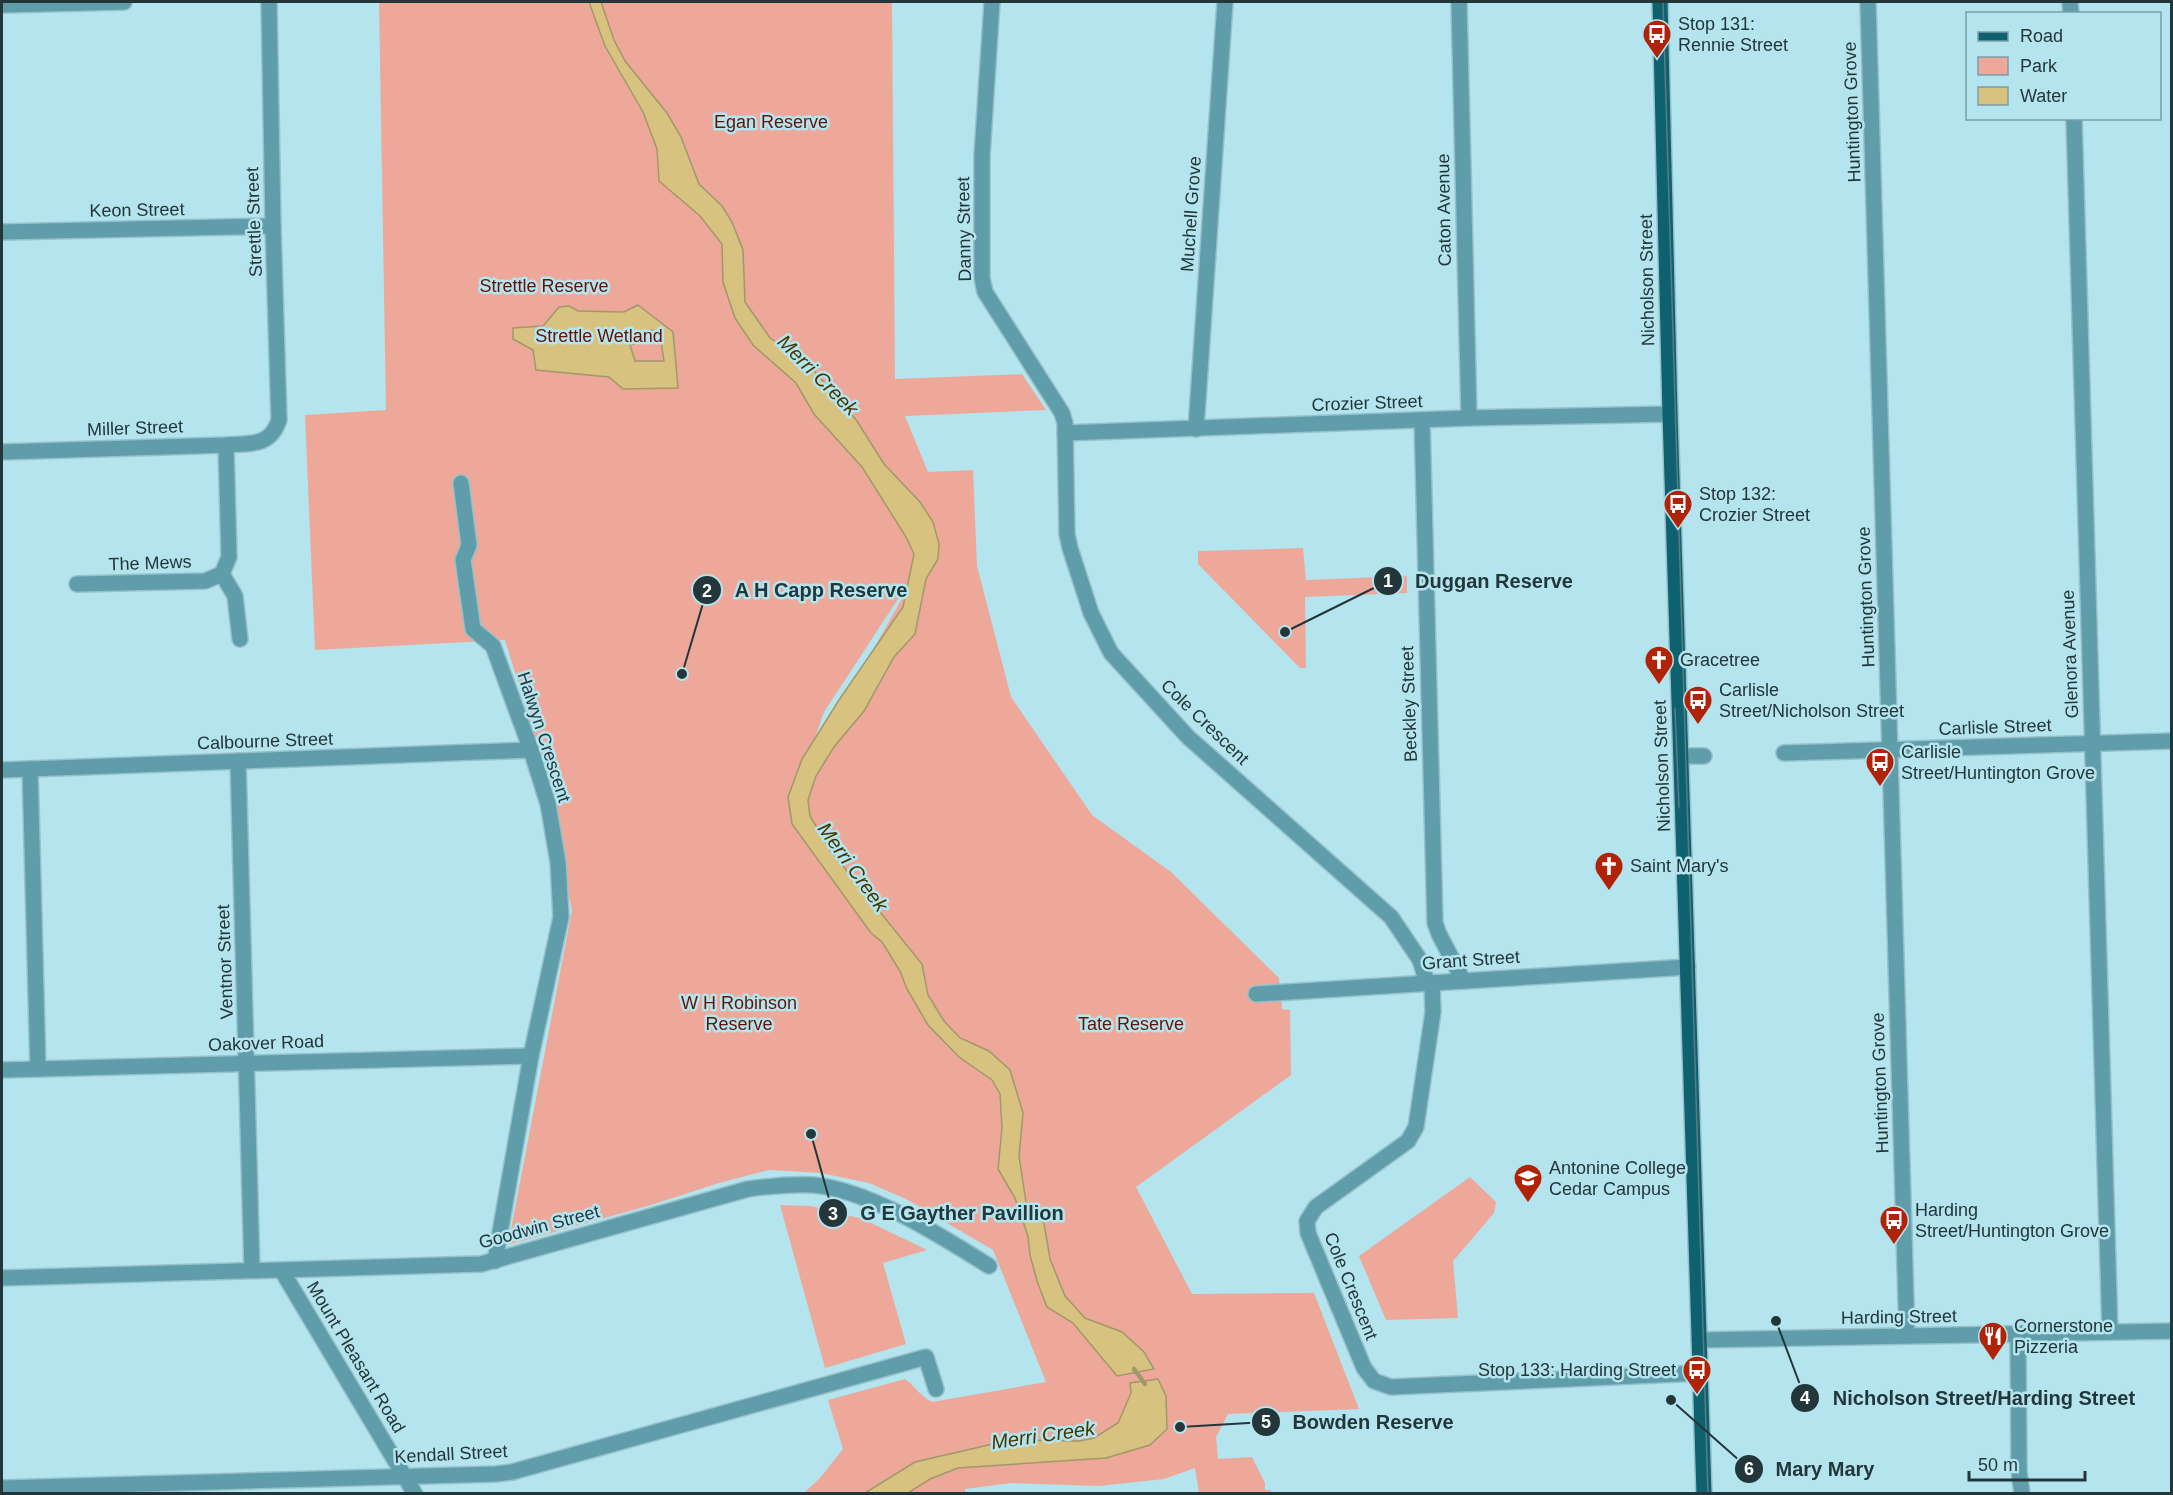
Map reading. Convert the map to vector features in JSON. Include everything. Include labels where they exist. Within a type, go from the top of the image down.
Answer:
[{"type":"main road","name":"Nicholson Street","points":[[1660,2],[1670,414],[1704,1494]]},
{"type":"street","points":[[2,5],[124,2]]},
{"type":"street","name":"Strettle Street","points":[[268,2],[279,420],[276,431],[269,438]]},
{"type":"street","name":"Danny Street","points":[[992,2],[982,155],[982,278],[985,292],[1062,413],[1065,433]]},
{"type":"street","name":"Muchell Grove","points":[[1196,429],[1225,2]]},
{"type":"street","name":"Caton Avenue","points":[[1459,2],[1469,418]]},
{"type":"street","name":"Huntington Grove","points":[[1868,2],[1907,1336]]},
{"type":"street","name":"Glenora Avenue","points":[[2074,120],[2110,1332]]},
{"type":"street","name":"Keon Street","points":[[2,232],[273,226]]},
{"type":"street","name":"Crozier Street","points":[[1065,433],[1469,418],[1670,414]]},
{"type":"street","name":"Beckley Street","points":[[1422,420],[1436,923],[1438,934],[1463,980]]},
{"type":"street","name":"Cole Crescent","points":[[1065,433],[1067,534],[1091,613],[1111,653],[1188,737],[1391,917],[1420,960],[1430,983],[1433,1012],[1416,1127],[1408,1141],[1316,1207],[1307,1221],[1308,1233],[1364,1368],[1374,1381],[1391,1387],[1700,1373]]},
{"type":"street","name":"Miller Street","points":[[2,452],[226,445],[261,442],[269,438]]},
{"type":"street","points":[[226,445],[228,557],[222,574],[235,597],[240,639]]},
{"type":"street","name":"Halwyn Crescent","points":[[461,483],[469,545],[463,560],[474,629],[493,646],[548,804],[558,862],[561,917],[531,1056],[495,1261]]},
{"type":"street","name":"The Mews","points":[[78,584],[205,581],[222,574]]},
{"type":"street","name":"Carlisle Street","points":[[1784,753],[2172,741]]},
{"type":"street","name":"Calbourne Street","points":[[2,770],[531,750]]},
{"type":"street","points":[[1681,756],[1704,756]]},
{"type":"street","name":"Ventnor Street","points":[[238,761],[252,1270]]},
{"type":"street","points":[[30,769],[38,1069]]},
{"type":"street","name":"Grant Street","points":[[1256,994],[1688,967]]},
{"type":"street","name":"Oakover Road","points":[[2,1070],[531,1056]]},
{"type":"street","name":"Goodwin Street","points":[[2,1278],[481,1264],[748,1190],[773,1186],[814,1185],[854,1194],[886,1208],[949,1240],[989,1266]]},
{"type":"street","name":"Mount Pleasant Road","points":[[282,1270],[415,1494]]},
{"type":"street","name":"Harding Street","points":[[1699,1340],[2172,1331]]},
{"type":"street","points":[[2018,1334],[2019,1471],[2022,1494]]},
{"type":"street","name":"Kendall Street","points":[[2,1488],[49,1490],[179,1488],[512,1472],[926,1357],[936,1389]]},
{"type":"green space","points":[[379,2],[892,2],[895,379],[1022,374],[1046,410],[905,416],[928,472],[973,470],[977,566],[1011,697],[1092,815],[1171,872],[1279,978],[1282,1009],[1290,1010],[1291,1075],[1136,1187],[1192,1294],[1314,1293],[1359,1409],[1228,1414],[1216,1437],[1218,1459],[1252,1457],[1265,1483],[1265,1490],[1270,1490],[1272,1493],[1199,1493],[1195,1468],[1164,1479],[1099,1486],[1012,1483],[965,1489],[965,1494],[804,1493],[820,1478],[843,1449],[828,1400],[905,1379],[932,1402],[1046,1382],[993,1250],[906,1199],[869,1183],[821,1173],[769,1170],[508,1245],[572,910],[523,698],[505,640],[315,650],[305,415],[386,410]],"holes":[[[918,570],[800,780],[824,712]]]},
{"type":"green space","points":[[1303,548],[1306,580],[1407,576],[1407,593],[1305,597],[1306,668],[1300,668],[1198,564],[1198,551]]},
{"type":"green space","points":[[1470,1177],[1496,1202],[1494,1213],[1453,1261],[1458,1318],[1386,1320],[1359,1256]]},
{"type":"green space","points":[[780,1205],[811,1206],[863,1219],[927,1250],[883,1263],[906,1344],[825,1368]]},
{"type":"water","points":[[589,2],[601,2],[614,40],[625,61],[667,113],[681,137],[699,184],[722,206],[732,222],[743,250],[745,302],[770,338],[808,364],[829,388],[857,421],[884,464],[920,502],[933,522],[939,544],[938,559],[926,579],[915,634],[894,657],[864,711],[834,747],[816,776],[808,800],[810,816],[830,850],[922,964],[928,995],[944,1021],[960,1038],[989,1051],[1010,1070],[1023,1113],[1019,1156],[1026,1202],[1044,1223],[1050,1259],[1065,1296],[1085,1318],[1122,1332],[1144,1352],[1154,1369],[1117,1376],[1073,1323],[1047,1307],[1037,1281],[1028,1236],[1015,1198],[998,1169],[1002,1128],[1000,1094],[992,1080],[959,1057],[928,1025],[882,942],[871,933],[792,824],[788,797],[802,759],[839,700],[903,607],[914,554],[906,537],[862,467],[814,414],[796,383],[753,345],[735,318],[723,282],[722,244],[700,216],[659,181],[657,149],[643,112],[605,46]]},
{"type":"water","name":"Strettle Wetland","points":[[638,305],[673,332],[678,388],[623,389],[609,377],[536,370],[533,350],[513,339],[513,328],[543,326],[559,307],[569,306],[578,311],[624,312]],"holes":[[[653,330],[661,342],[664,361],[635,361],[630,345],[638,343],[638,332]]]},
{"type":"water","points":[[1158,1379],[1166,1396],[1167,1429],[1150,1445],[1106,1458],[958,1468],[930,1479],[908,1493],[865,1493],[915,1462],[1010,1440],[1080,1441],[1094,1438],[1118,1423],[1131,1393],[1130,1383]]},
{"type":"waterway","name":"Merri Creek","points":[[1134,1369],[1145,1384]]},
{"type":"tram line","points":[[1663,2],[1708,1494]]},
{"type":"tram line","points":[[1675,708],[1679,807]]},
{"type":"place","name":"Stop 131: Rennie Street","points":[[1657,60]]},
{"type":"place","name":"Stop 132: Crozier Street","points":[[1678,530]]},
{"type":"place","name":"Duggan Reserve","points":[[1285,632]]},
{"type":"place","name":"A H Capp Reserve","points":[[682,674]]},
{"type":"place","name":"Gracetree","points":[[1659,686]]},
{"type":"place","name":"Carlisle Street/Nicholson Street","points":[[1698,726]]},
{"type":"place","name":"Carlisle Street/Huntington Grove","points":[[1880,788]]},
{"type":"place","name":"Saint Mary's","points":[[1609,892]]},
{"type":"place","name":"G E Gayther Pavillion","points":[[811,1134]]},
{"type":"place","name":"Antonine College Cedar Campus","points":[[1528,1204]]},
{"type":"place","name":"Harding Street/Huntington Grove","points":[[1894,1246]]},
{"type":"place","name":"Nicholson Street/Harding Street","points":[[1776,1321]]},
{"type":"place","name":"Cornerstone Pizzeria","points":[[1993,1362]]},
{"type":"place","name":"Stop 133: Harding Street","points":[[1697,1396]]},
{"type":"place","name":"Mary Mary","points":[[1671,1400]]},
{"type":"place","name":"Bowden Reserve","points":[[1180,1427]]},
{"type":"park label","name":"Egan Reserve","points":[[771,122]]},
{"type":"park label","name":"Strettle Reserve","points":[[544,286]]},
{"type":"park label","name":"W H Robinson Reserve","points":[[739,1013]]},
{"type":"park label","name":"Tate Reserve","points":[[1131,1024]]}]
